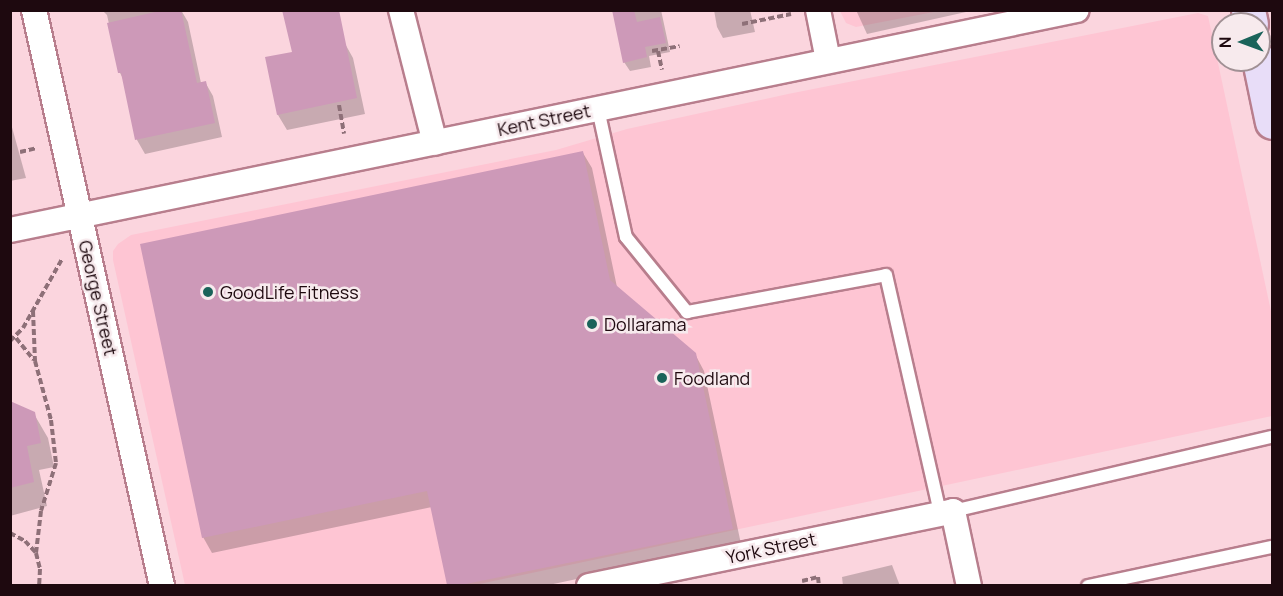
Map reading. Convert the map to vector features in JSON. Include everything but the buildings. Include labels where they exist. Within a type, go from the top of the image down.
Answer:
[{"type":"main road","points":[[1262,72],[1272,122]]},
{"type":"street","name":"George Street","points":[[34,10],[162,585]]},
{"type":"street","points":[[400,10],[435,143]]},
{"type":"street","name":"Kent Street","points":[[10,230],[1077,10]]},
{"type":"street","points":[[808,12],[828,60]]},
{"type":"street","points":[[946,512],[969,585]]},
{"type":"street","name":"York Street","points":[[589,585],[946,512]]},
{"type":"lane","points":[[598,109],[626,237],[687,312],[886,274],[946,512],[1272,437]]},
{"type":"lane","points":[[1088,585],[1272,547]]},
{"type":"path","points":[[760,12],[762,20]]},
{"type":"path","points":[[742,24],[808,12]]},
{"type":"path","points":[[662,72],[655,51],[680,46]]},
{"type":"path","points":[[339,105],[344,134]]},
{"type":"path","points":[[20,152],[42,147]]},
{"type":"path","points":[[10,340],[16,338],[63,258]]},
{"type":"path","points":[[33,311],[35,361],[51,420],[56,463],[41,511],[36,553],[40,569],[39,585]]},
{"type":"path","points":[[16,338],[35,361]]},
{"type":"path","points":[[10,533],[25,541],[36,553]]},
{"type":"path","points":[[802,581],[818,577],[819,585]]},
{"type":"shaded area","points":[[840,11],[939,11],[856,27],[846,23]]},
{"type":"shaded area","points":[[1198,13],[1208,16],[1211,30],[1211,72],[1220,72],[1272,316],[1272,416],[475,585],[185,585],[113,260],[113,251],[118,244],[131,235],[556,150],[627,129],[788,94]]},
{"type":"place","name":"GoodLife Fitness","points":[[208,292]]},
{"type":"place","name":"Dollarama","points":[[592,324]]},
{"type":"place","name":"Foodland","points":[[662,378]]}]
